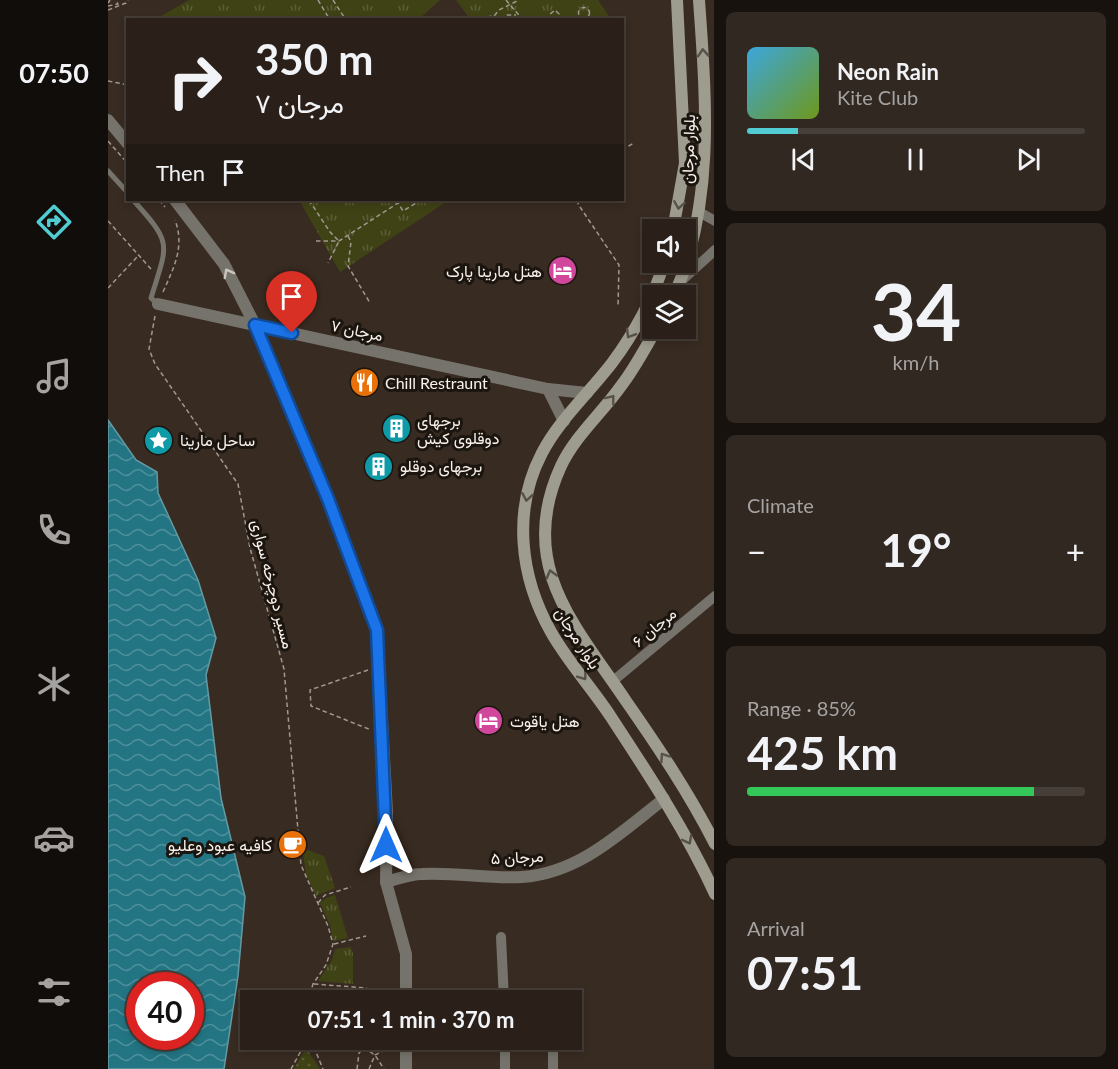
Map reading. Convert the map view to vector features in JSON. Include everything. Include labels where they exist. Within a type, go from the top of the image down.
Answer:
[{"type":"main road","name":"بلوار مرجان","points":[[675,219],[685,163],[677,0]]},
{"type":"main road","name":"بلوار مرجان","points":[[679,285],[701,213],[707,167],[706,101],[699,0]]},
{"type":"main road","name":"بلوار مرجان","points":[[659,273],[641,315],[613,362],[564,421],[542,453],[528,490],[522,529],[525,559],[534,597],[551,633],[596,694],[664,799],[687,837],[714,894]]},
{"type":"main road","name":"بلوار مرجان","points":[[650,339],[622,385],[575,443],[562,465],[549,498],[544,529],[547,557],[555,590],[569,620],[674,772],[714,844]]},
{"type":"main road","points":[[596,694],[613,681]]},
{"type":"street","points":[[108,120],[126,142]]},
{"type":"street","points":[[176,201],[224,264],[255,325],[328,499],[377,630],[383,734],[386,882],[406,954],[406,990]]},
{"type":"street","points":[[701,213],[714,220]]},
{"type":"street","points":[[681,281],[714,250]]},
{"type":"street","name":"مرجان ۷","points":[[158,304],[548,389],[587,393]]},
{"type":"street","points":[[548,389],[564,421]]},
{"type":"street","name":"مرجان ۶","points":[[613,681],[714,596]]},
{"type":"street","name":"مرجان ۵","points":[[386,882],[420,873],[522,877],[557,871],[594,852],[664,799]]},
{"type":"street","points":[[501,937],[504,990]]},
{"type":"street","points":[[406,1050],[406,1069]]},
{"type":"street","points":[[505,1050],[505,1069]]},
{"type":"street","points":[[553,1050],[553,1069]]},
{"type":"lane","points":[[108,171],[126,191]]},
{"type":"lane","points":[[134,201],[156,225],[165,240],[165,253],[150,298],[158,304]]},
{"type":"path","points":[[110,0],[108,5],[118,4],[116,0]]},
{"type":"path","points":[[108,10],[128,0]]},
{"type":"path","points":[[318,0],[329,18]]},
{"type":"path","points":[[333,0],[345,18]]},
{"type":"path","points":[[506,0],[521,18]]},
{"type":"path","points":[[487,17],[519,0]]},
{"type":"path","points":[[550,5],[553,10],[558,11],[559,18],[564,18]]},
{"type":"path","points":[[577,18],[580,9],[586,7],[589,12],[586,18]]},
{"type":"path","points":[[550,18],[549,15],[553,10]]},
{"type":"path","points":[[504,18],[508,14],[517,15]]},
{"type":"path","points":[[578,15],[584,18]]},
{"type":"path","points":[[108,81],[126,85]]},
{"type":"path","points":[[108,141],[126,162]]},
{"type":"path","points":[[624,149],[634,143]]},
{"type":"path","points":[[160,201],[169,212]]},
{"type":"path","points":[[310,201],[330,232],[339,241]]},
{"type":"path","points":[[328,263],[339,241],[398,203],[403,211],[419,201]]},
{"type":"path","points":[[579,201],[578,204],[619,265],[618,307]]},
{"type":"path","name":"مسیر دوچرخه سواری","points":[[175,218],[180,232],[180,252],[158,304],[149,338],[149,349],[155,364],[226,462],[238,484],[250,548],[284,669],[301,865],[333,944]]},
{"type":"path","points":[[108,221],[158,276]]},
{"type":"path","points":[[348,235],[351,242],[348,266],[370,303]]},
{"type":"path","points":[[316,241],[339,241]]},
{"type":"path","points":[[108,288],[139,255]]},
{"type":"path","points":[[379,666],[310,690],[311,706],[383,734]]},
{"type":"path","points":[[318,903],[325,896],[351,887]]},
{"type":"path","points":[[311,990],[326,965],[333,944],[366,936]]},
{"type":"path","points":[[313,984],[367,988]]},
{"type":"path","points":[[357,1069],[359,1053],[364,1048],[375,1055],[384,1069]]},
{"type":"path","points":[[291,1069],[301,1050]]},
{"type":"path","points":[[315,1050],[323,1069]]},
{"type":"path","points":[[369,1069],[375,1055],[384,1050]]},
{"type":"green space","points":[[189,0],[440,0],[420,18],[158,18]]},
{"type":"green space","points":[[456,0],[598,0],[610,18],[469,18]]},
{"type":"green space","points":[[300,201],[447,201],[340,272]]},
{"type":"green space","points":[[302,848],[324,856],[335,888],[316,896],[306,874]]},
{"type":"green space","points":[[335,895],[348,938],[333,941],[330,925],[320,903]]},
{"type":"green space","points":[[350,947],[353,952],[353,984],[318,981],[332,960],[335,949]]},
{"type":"green space","points":[[305,1050],[307,1050],[320,1069],[294,1069]]},
{"type":"water","points":[[108,420],[136,460],[157,472],[158,493],[198,580],[216,638],[206,675],[221,798],[245,897],[238,976],[224,1069],[108,1069]]},
{"type":"place","name":"هتل مارینا پارک","points":[[563,271]]},
{"type":"place","name":"Chill Restraunt","points":[[364,383]]},
{"type":"place","name":"برجهای دوقلوی کیش","points":[[396,429]]},
{"type":"place","name":"ساحل مارینا","points":[[159,440]]},
{"type":"place","name":"برجهای دوقلو","points":[[379,466]]},
{"type":"place","name":"هتل یاقوت","points":[[489,721]]},
{"type":"place","name":"کافیه عبود وعلیو","points":[[293,845]]},
{"type":"route","points":[[292,333],[255,325],[328,499],[377,630],[387,812],[386,845]]}]
